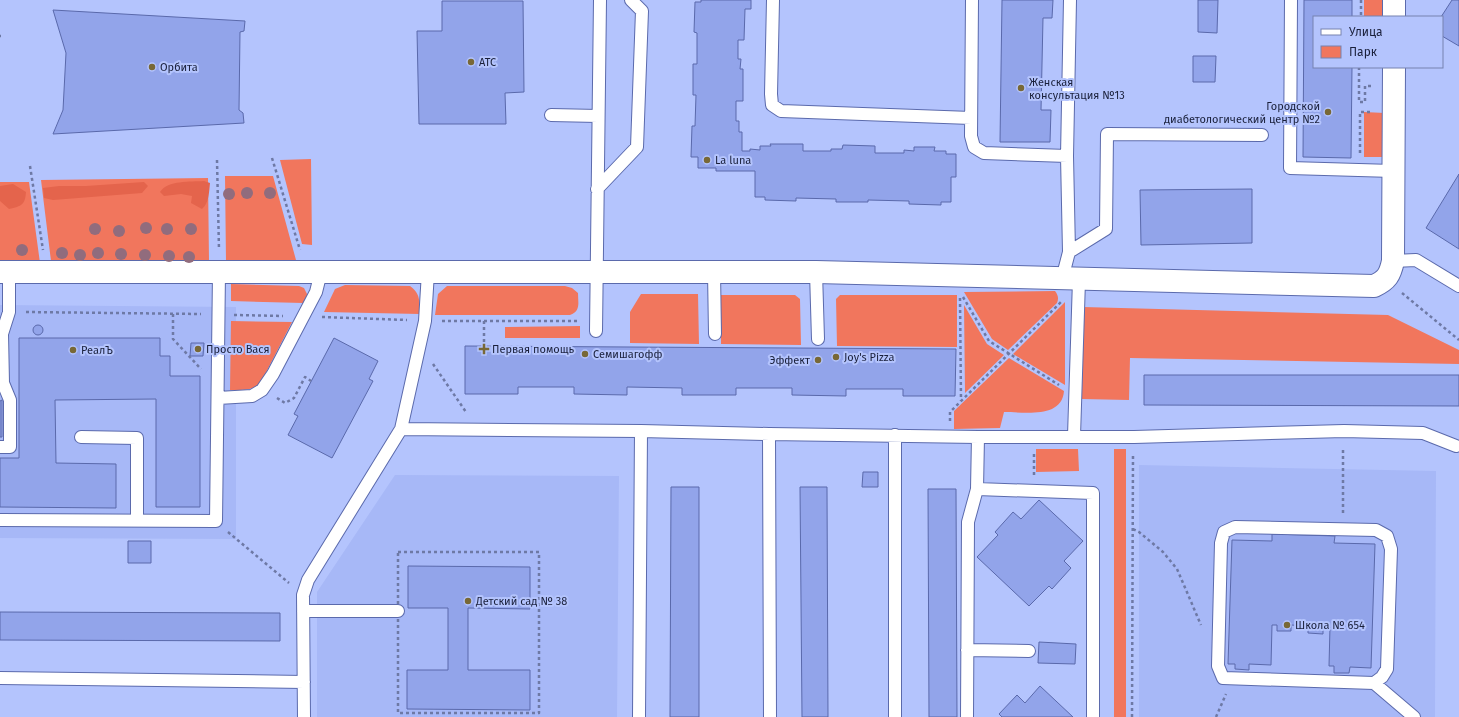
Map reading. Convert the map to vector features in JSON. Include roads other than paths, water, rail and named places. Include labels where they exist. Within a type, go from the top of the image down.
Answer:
[{"type":"street","points":[[1394,0],[1394,16]]},
{"type":"street","points":[[4,272],[816,272],[1073,281],[1374,286],[1385,281],[1393,261],[1394,76]]},
{"type":"lane","points":[[596,331],[600,0]]},
{"type":"lane","points":[[597,189],[637,147],[642,11],[631,0]]},
{"type":"lane","points":[[773,0],[772,105],[781,111],[971,118]]},
{"type":"lane","points":[[972,0],[971,136],[974,147],[984,153],[1067,156]]},
{"type":"lane","points":[[1070,0],[1067,156],[1069,252],[1073,281],[1076,395],[1074,436]]},
{"type":"lane","points":[[1291,0],[1290,168],[1393,171]]},
{"type":"lane","points":[[551,115],[598,116]]},
{"type":"lane","points":[[1069,252],[1106,228],[1107,134],[1262,135]]},
{"type":"lane","points":[[1393,261],[1416,260],[1459,286]]},
{"type":"lane","points":[[0,447],[10,447],[10,400],[3,383],[2,334],[9,312],[4,272]]},
{"type":"lane","points":[[0,520],[216,521],[219,272]]},
{"type":"lane","points":[[218,398],[252,396],[262,390],[273,374],[316,292],[314,272]]},
{"type":"lane","points":[[304,717],[303,595],[308,580],[401,429],[425,321],[428,272]]},
{"type":"lane","points":[[714,272],[715,334]]},
{"type":"lane","points":[[816,272],[818,339]]},
{"type":"lane","points":[[401,429],[641,431],[978,437],[1134,436],[1344,431],[1423,433],[1458,448]]},
{"type":"lane","points":[[639,717],[641,431]]},
{"type":"lane","points":[[769,434],[770,717]]},
{"type":"lane","points":[[895,435],[895,717]]},
{"type":"lane","points":[[81,437],[137,438],[137,521]]},
{"type":"lane","points":[[967,717],[968,522],[977,489],[978,437]]},
{"type":"lane","points":[[977,489],[1093,493],[1093,717]]},
{"type":"lane","points":[[1374,682],[1382,677],[1387,669],[1391,549],[1387,536],[1376,530],[1342,529],[1235,528],[1224,532],[1221,543],[1218,666],[1223,678],[1374,682],[1414,717]]},
{"type":"lane","points":[[303,611],[398,611]]},
{"type":"lane","points":[[967,650],[1029,650]]},
{"type":"lane","points":[[0,678],[304,682]]},
{"type":"place","name":"АТС","points":[[471,62]]},
{"type":"place","name":"Орбита","points":[[152,67]]},
{"type":"place","name":"Женская консультация №13","points":[[1021,88]]},
{"type":"place","name":"Городской диабетологический центр №2","points":[[1328,112]]},
{"type":"place","name":"La luna","points":[[707,160]]},
{"type":"place","name":"Просто Вася","points":[[198,349]]},
{"type":"place","name":"Первая помощь","points":[[484,349]]},
{"type":"place","name":"РеалЪ","points":[[73,350]]},
{"type":"place","name":"Семишагофф","points":[[585,354]]},
{"type":"place","name":"Joy's Pizza","points":[[836,357]]},
{"type":"place","name":"Эффект","points":[[818,360]]},
{"type":"place","name":"Детский сад № 38","points":[[468,601]]},
{"type":"place","name":"Школа № 654","points":[[1287,625]]}]
